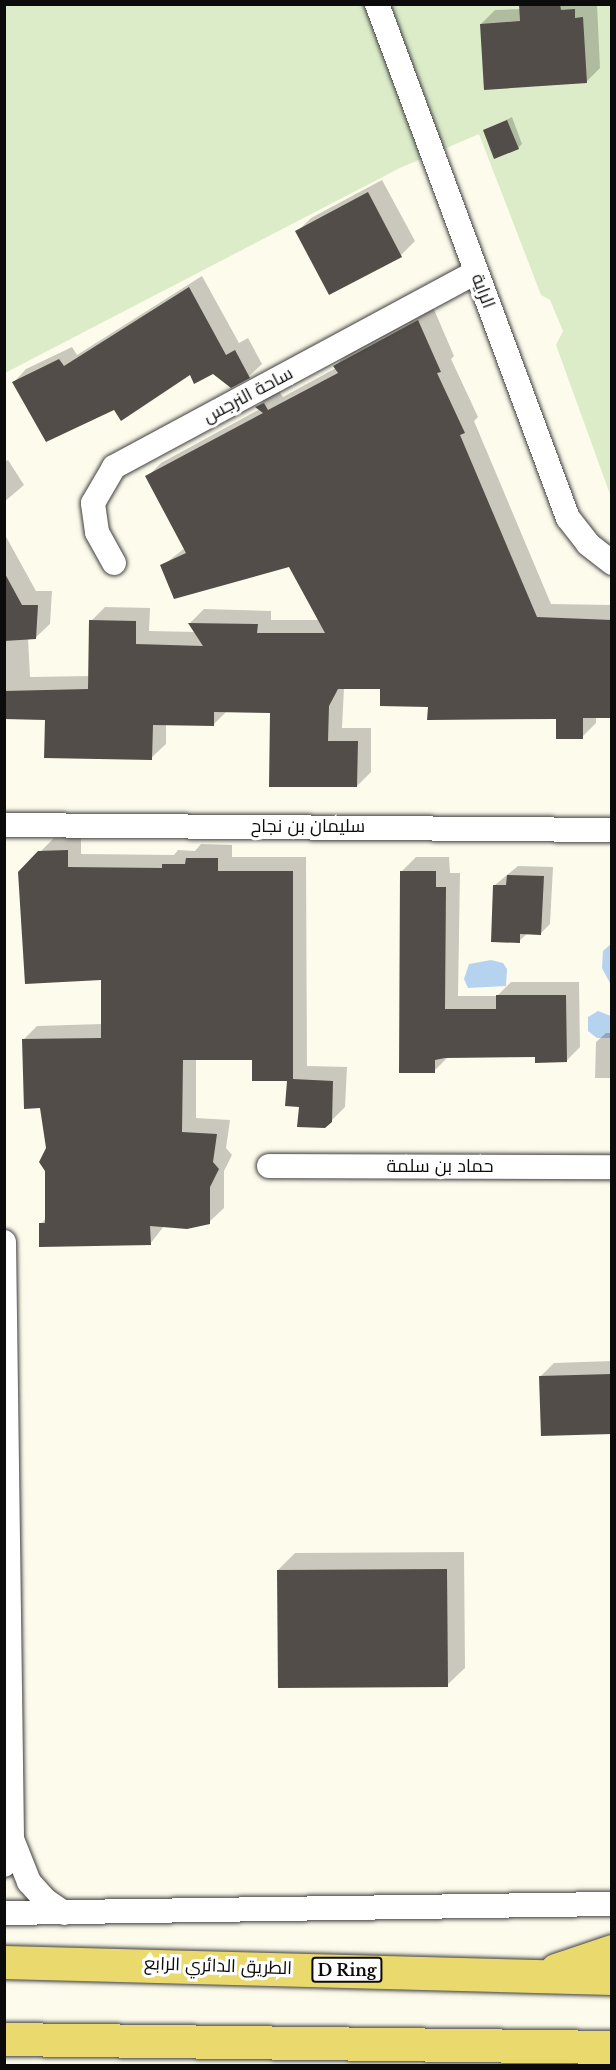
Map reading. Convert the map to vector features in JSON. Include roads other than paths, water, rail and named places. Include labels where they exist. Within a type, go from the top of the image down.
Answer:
[{"type":"main road","name":"D Ring","points":[[537,1977],[612,1951]]},
{"type":"main road","name":"الطريق الدائري الرابع","points":[[4,1962],[612,1978]]},
{"type":"main road","points":[[4,2039],[612,2047]]},
{"type":"main road","points":[[513,2047],[567,2066]]},
{"type":"street","name":"الراية","points":[[377,4],[475,273],[568,518],[588,544],[612,563]]},
{"type":"street","name":"ساحة النرجس","points":[[114,562],[97,532],[93,503],[114,467],[475,273]]},
{"type":"street","name":"سليمان بن نجاح","points":[[4,825],[612,830]]},
{"type":"street","name":"حماد بن سلمة","points":[[269,1166],[612,1167]]},
{"type":"street","points":[[4,1242],[7,1602],[12,1839],[4,1865]]},
{"type":"street","points":[[12,1839],[29,1882],[45,1900],[64,1913]]},
{"type":"street","points":[[4,1913],[612,1904]]},
{"type":"water","points":[[611,944],[611,985],[602,968],[603,951]]},
{"type":"water","points":[[491,960],[503,963],[507,969],[506,986],[468,988],[464,979],[469,964]]},
{"type":"water","points":[[598,1011],[611,1016],[611,1038],[597,1038],[588,1031],[588,1017]]}]
